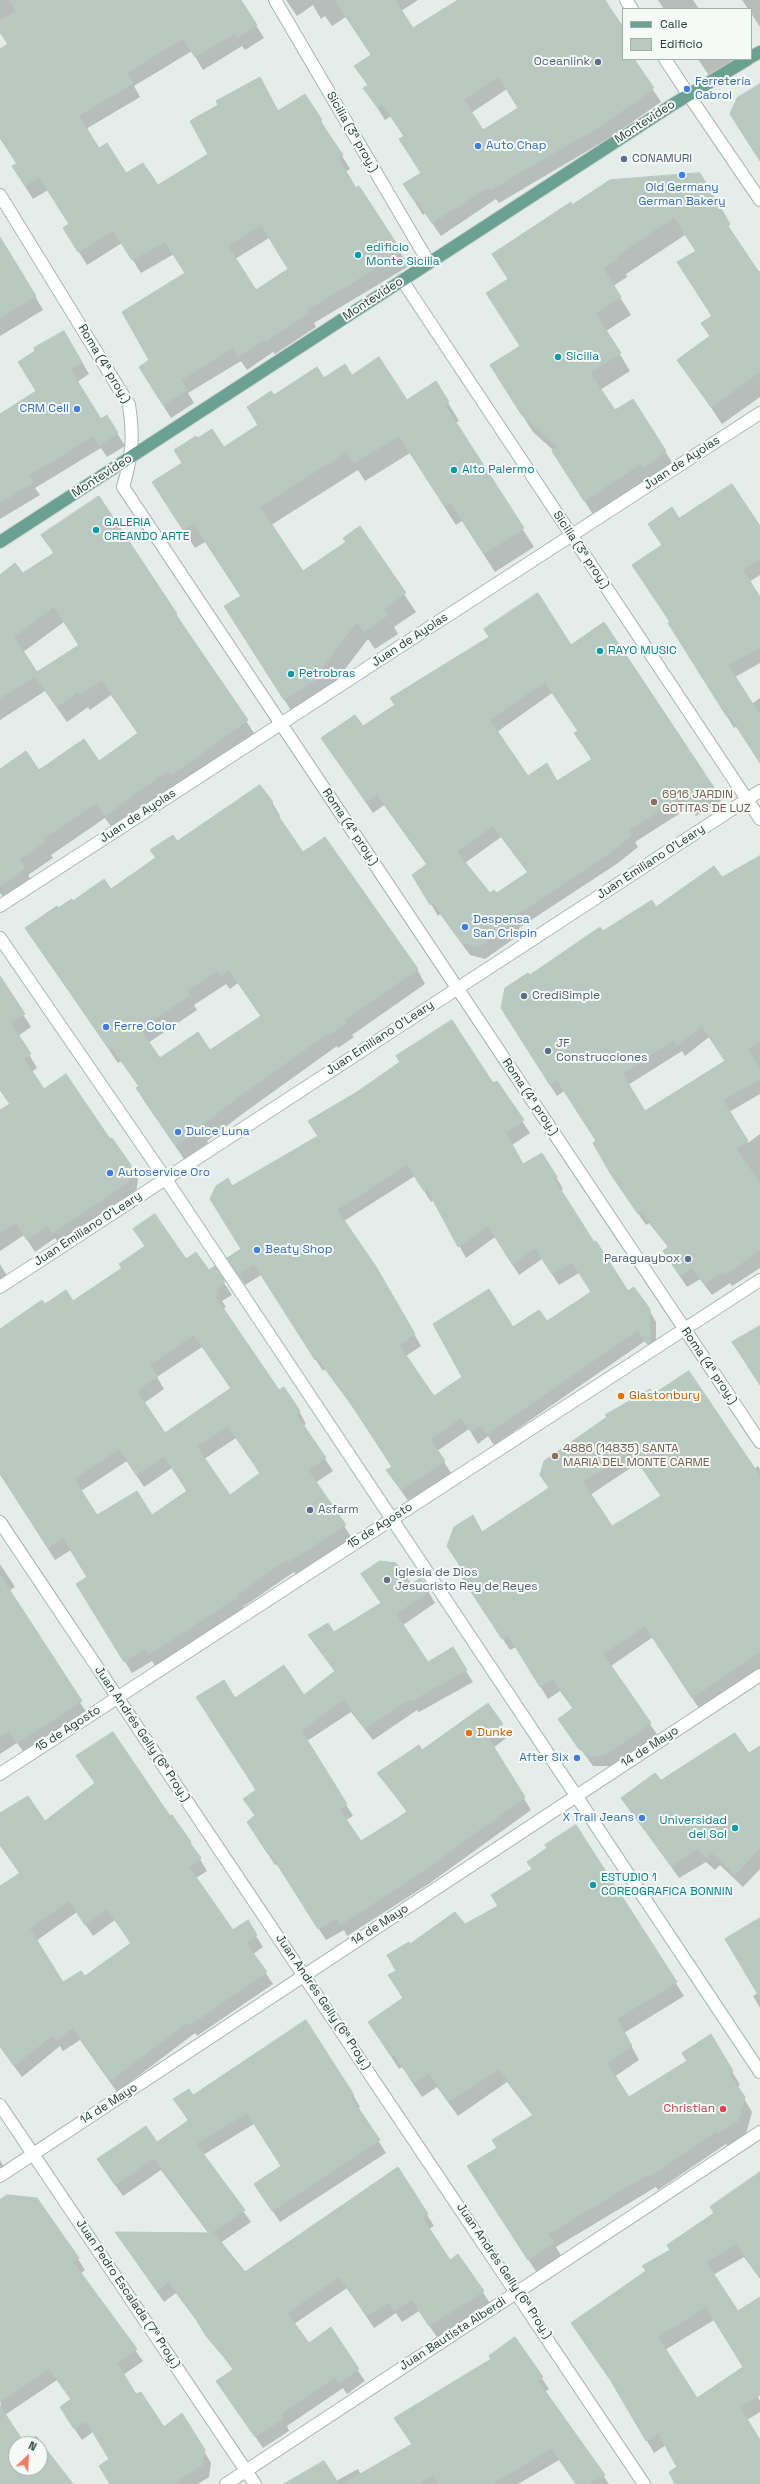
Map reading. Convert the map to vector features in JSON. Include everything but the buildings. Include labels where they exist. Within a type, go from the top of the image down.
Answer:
[{"type":"main road","name":"Montevideo","points":[[0,542],[688,94],[746,60]]},
{"type":"street","name":"Sicilia (3ª proy.)","points":[[275,0],[429,263]]},
{"type":"street","points":[[666,60],[760,200]]},
{"type":"street","name":"Roma (4ª proy.)","points":[[0,194],[129,405],[133,430],[132,456],[124,487],[760,1442]]},
{"type":"street","name":"Sicilia (3ª proy.)","points":[[402,280],[760,819]]},
{"type":"street","name":"Juan de Ayolas","points":[[0,906],[760,413]]},
{"type":"street","name":"Juan Emiliano O'Leary","points":[[0,1287],[760,791]]},
{"type":"street","points":[[0,938],[165,1178],[760,2072]]},
{"type":"street","name":"15 de Agosto","points":[[0,1774],[760,1280]]},
{"type":"street","name":"Juan Andrés Gelly (6ª Proy.)","points":[[0,1522],[518,2292],[644,2484]]},
{"type":"street","name":"14 de Mayo","points":[[0,2176],[760,1675]]},
{"type":"street","name":"Juan Pedro Escalada (7ª Proy.)","points":[[0,2105],[255,2484]]},
{"type":"street","name":"Juan Bautista Alberdi","points":[[226,2484],[760,2132]]},
{"type":"place","name":"Oceanlink","points":[[598,62]]},
{"type":"place","name":"Ferretería Cabrol","points":[[687,89]]},
{"type":"place","name":"Auto Chap","points":[[478,146]]},
{"type":"place","name":"CONAMURI","points":[[624,159]]},
{"type":"place","name":"Old Germany German Bakery","points":[[682,175]]},
{"type":"place","name":"edificio Monte Sicilia","points":[[358,255]]},
{"type":"place","name":"Sicilia","points":[[558,357]]},
{"type":"place","name":"CRM Cell","points":[[77,409]]},
{"type":"place","name":"Alto Palermo","points":[[454,470]]},
{"type":"place","name":"GALERIA CREANDO ARTE","points":[[96,530]]},
{"type":"place","name":"RAYO MUSIC","points":[[600,651]]},
{"type":"place","name":"Petrobras","points":[[291,674]]},
{"type":"place","name":"6916 JARDIN GOTITAS DE LUZ","points":[[654,802]]},
{"type":"place","name":"Despensa San Crispin","points":[[465,927]]},
{"type":"place","name":"CrediSimple","points":[[524,996]]},
{"type":"place","name":"Ferre Color","points":[[106,1027]]},
{"type":"place","name":"JF Construcciones","points":[[548,1051]]},
{"type":"place","name":"Dulce Luna","points":[[178,1132]]},
{"type":"place","name":"Autoservice Oro","points":[[110,1173]]},
{"type":"place","name":"Beaty Shop","points":[[257,1250]]},
{"type":"place","name":"Paraguaybox","points":[[688,1259]]},
{"type":"place","name":"Glastonbury","points":[[621,1396]]},
{"type":"place","name":"4886 (14835) SANTA MARIA DEL MONTE CARME","points":[[555,1456]]},
{"type":"place","name":"Asfarm","points":[[310,1510]]},
{"type":"place","name":"Iglesia de Dios Jesucristo Rey de Reyes","points":[[387,1580]]},
{"type":"place","name":"Dunke","points":[[469,1733]]},
{"type":"place","name":"After Six","points":[[577,1758]]},
{"type":"place","name":"X Trail Jeans","points":[[642,1818]]},
{"type":"place","name":"Universidad del Sol","points":[[735,1828]]},
{"type":"place","name":"ESTUDIO 1 COREOGRAFICA BONNIN","points":[[593,1885]]},
{"type":"place","name":"Christian","points":[[723,2109]]}]
